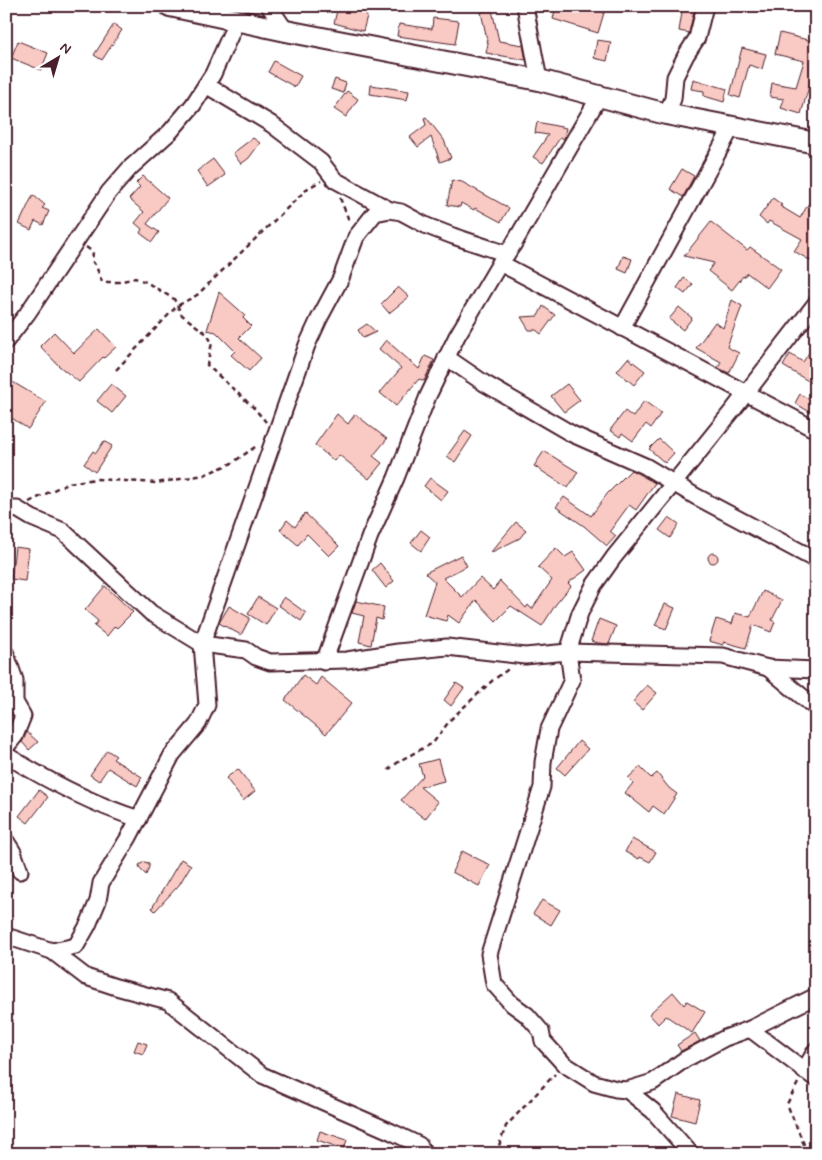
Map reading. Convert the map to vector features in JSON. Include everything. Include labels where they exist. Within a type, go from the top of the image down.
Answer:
[{"type":"street","points":[[170,6],[286,31],[539,80],[666,114],[816,143]]},
{"type":"street","points":[[269,6],[286,31]]},
{"type":"street","points":[[525,6],[539,80]]},
{"type":"street","points":[[666,114],[673,99],[675,78],[697,38],[705,6]]},
{"type":"street","points":[[6,341],[27,314],[109,192],[130,168],[170,132],[193,106],[206,85],[238,20]]},
{"type":"street","points":[[206,85],[272,124],[321,162],[335,180],[390,210],[401,212],[427,226],[503,258],[622,328],[816,430]]},
{"type":"street","points":[[324,662],[370,536],[446,357],[503,258],[514,245],[599,97]]},
{"type":"street","points":[[622,328],[732,127]]},
{"type":"street","points":[[52,951],[76,946],[88,925],[98,901],[101,883],[139,819],[172,755],[198,724],[207,705],[202,644],[307,345],[342,278],[356,237],[375,213],[390,210]]},
{"type":"street","points":[[691,1154],[653,1111],[627,1090],[594,1083],[564,1064],[543,1041],[541,1031],[532,1020],[512,1004],[494,984],[489,954],[542,787],[543,762],[549,729],[572,680],[568,652],[580,613],[594,585],[614,557],[816,303]]},
{"type":"street","points":[[446,357],[484,382],[572,434],[645,466],[695,496],[816,560]]},
{"type":"street","points":[[12,509],[63,531],[151,613],[202,644],[246,650],[256,657],[270,662],[324,662],[446,647],[525,656],[568,652],[723,656],[768,668],[816,670]]},
{"type":"street","points":[[6,654],[15,680],[15,702],[23,716],[15,736],[6,747]]},
{"type":"street","points":[[768,668],[816,708]]},
{"type":"street","points":[[6,755],[76,794],[112,810],[139,819]]},
{"type":"street","points":[[6,841],[13,852],[20,870]]},
{"type":"street","points":[[6,936],[52,951],[86,976],[116,987],[168,1001],[262,1075],[419,1145],[425,1154]]},
{"type":"street","points":[[627,1090],[653,1082],[684,1060],[725,1038],[750,1029],[816,996]]},
{"type":"street","points":[[750,1029],[810,1075],[816,1050]]},
{"type":"street","points":[[653,1082],[653,1111]]},
{"type":"path","points":[[116,370],[177,306],[197,295],[308,188],[323,180],[335,180],[343,209],[356,237]]},
{"type":"path","points":[[12,509],[68,483],[96,479],[156,483],[204,475],[232,464],[275,433],[254,408],[207,365],[212,343],[206,334],[182,315],[174,299],[146,282],[135,278],[119,282],[102,282],[92,260],[93,252],[77,240]]},
{"type":"path","points":[[388,770],[401,760],[433,743],[450,720],[493,680],[525,656]]},
{"type":"path","points":[[496,1154],[506,1126],[564,1064]]},
{"type":"path","points":[[808,1154],[787,1104],[810,1075]]},
{"type":"building","points":[[338,6],[352,6],[364,10],[367,16],[363,31],[334,23]]},
{"type":"building","points":[[556,6],[569,10],[570,6],[606,6],[598,33],[553,19]]},
{"type":"building","points":[[683,6],[695,6],[689,33],[679,31]]},
{"type":"building","points":[[492,10],[499,41],[523,45],[526,60],[486,53],[488,44],[481,12]]},
{"type":"building","points":[[433,18],[459,21],[455,44],[397,36],[399,24],[432,29]]},
{"type":"building","points":[[114,24],[122,30],[102,60],[94,55]]},
{"type":"building","points":[[780,33],[816,42],[816,84],[810,83],[801,114],[781,108],[784,99],[770,97],[772,83],[796,87],[804,61],[775,54]]},
{"type":"building","points":[[597,40],[611,42],[607,61],[594,58]]},
{"type":"building","points":[[18,41],[48,53],[41,70],[11,58]]},
{"type":"building","points":[[742,48],[766,54],[762,69],[749,65],[740,98],[730,95]]},
{"type":"building","points":[[274,61],[301,76],[295,87],[268,72]]},
{"type":"building","points":[[335,79],[346,83],[343,93],[331,89]]},
{"type":"building","points":[[693,79],[727,89],[724,102],[704,96],[704,91],[691,89]]},
{"type":"building","points":[[371,85],[409,91],[407,100],[370,94]]},
{"type":"building","points":[[347,91],[358,99],[346,117],[334,109]]},
{"type":"building","points":[[426,117],[444,140],[451,158],[440,162],[431,137],[418,147],[410,137],[426,125],[424,118]]},
{"type":"building","points":[[537,122],[566,128],[564,139],[560,138],[543,163],[533,157],[548,135],[535,133]]},
{"type":"building","points":[[253,138],[260,143],[249,158],[241,164],[233,153]]},
{"type":"building","points":[[213,159],[225,175],[208,187],[197,171]]},
{"type":"building","points":[[682,169],[694,176],[683,197],[670,189]]},
{"type":"building","points":[[143,176],[168,198],[147,224],[159,232],[152,242],[140,233],[142,229],[135,223],[144,212],[129,199],[140,187],[136,183]]},
{"type":"building","points":[[452,180],[462,182],[509,208],[501,222],[461,203],[460,207],[447,205]]},
{"type":"building","points":[[33,195],[45,205],[42,208],[49,211],[43,225],[35,221],[31,230],[19,224]]},
{"type":"building","points":[[773,198],[782,205],[780,206],[800,218],[809,203],[816,207],[816,264],[794,251],[802,239],[769,221],[767,224],[759,217]]},
{"type":"building","points":[[711,222],[747,250],[750,247],[781,269],[767,288],[747,273],[732,290],[708,271],[714,263],[684,256]]},
{"type":"building","points":[[623,256],[632,259],[627,273],[618,269]]},
{"type":"building","points":[[684,278],[693,284],[685,294],[677,288]]},
{"type":"building","points":[[398,287],[409,297],[389,313],[381,304]]},
{"type":"building","points":[[219,292],[245,315],[243,318],[251,326],[239,338],[261,358],[249,371],[231,355],[235,351],[216,332],[207,330]]},
{"type":"building","points":[[732,300],[742,306],[727,347],[739,353],[729,373],[718,368],[721,362],[696,348],[715,322],[723,328]]},
{"type":"building","points":[[543,306],[555,315],[541,334],[536,330],[529,330],[521,317],[538,316]]},
{"type":"building","points":[[679,307],[692,318],[683,330],[669,319]]},
{"type":"building","points":[[367,324],[376,332],[363,338],[358,330]]},
{"type":"building","points":[[99,329],[116,347],[103,357],[79,382],[59,366],[40,346],[54,332],[74,353]]},
{"type":"building","points":[[386,340],[419,369],[425,356],[434,360],[424,381],[419,379],[396,406],[380,393],[401,368],[379,349]]},
{"type":"building","points":[[816,342],[816,371],[810,382],[783,366],[790,354],[803,362]]},
{"type":"building","points":[[628,358],[645,371],[634,385],[617,371]]},
{"type":"building","points":[[6,378],[46,402],[28,429],[6,414]]},
{"type":"building","points":[[111,384],[126,396],[112,413],[97,401]]},
{"type":"building","points":[[567,384],[580,400],[564,412],[551,396]]},
{"type":"building","points":[[800,394],[816,403],[816,416],[795,403]]},
{"type":"building","points":[[644,401],[661,413],[651,428],[646,424],[633,441],[622,433],[620,437],[610,430],[625,411],[633,417]]},
{"type":"building","points":[[337,414],[348,424],[355,414],[387,439],[373,456],[382,463],[369,479],[339,455],[334,461],[315,445]]},
{"type":"building","points":[[465,431],[472,436],[455,462],[447,456]]},
{"type":"building","points":[[659,439],[674,453],[665,463],[649,449]]},
{"type":"building","points":[[104,441],[112,446],[95,472],[84,464],[93,451],[96,453]]},
{"type":"building","points":[[544,451],[578,472],[568,488],[534,466]]},
{"type":"building","points":[[631,470],[655,483],[636,510],[629,505],[610,531],[616,536],[607,546],[584,526],[556,507],[564,497],[591,516],[607,494]]},
{"type":"building","points":[[430,478],[448,491],[441,500],[424,486]]},
{"type":"building","points":[[305,513],[339,546],[329,556],[307,534],[298,545],[280,530],[287,520],[295,527]]},
{"type":"building","points":[[669,517],[679,524],[670,538],[659,530]]},
{"type":"building","points":[[516,522],[526,530],[520,538],[490,553]]},
{"type":"building","points":[[421,530],[430,537],[421,551],[411,543]]},
{"type":"building","points":[[15,547],[29,549],[25,581],[11,579]]},
{"type":"building","points":[[556,548],[565,557],[573,552],[586,570],[568,583],[571,586],[556,604],[542,626],[511,606],[496,621],[476,600],[459,623],[448,615],[446,621],[424,615],[435,582],[425,573],[461,555],[467,566],[443,578],[462,597],[480,578],[493,590],[500,581],[526,608],[528,605],[532,609],[552,580],[538,567]]},
{"type":"building","points":[[711,553],[715,553],[718,558],[717,562],[711,563],[708,560],[708,556]]},
{"type":"building","points":[[380,563],[394,581],[386,588],[372,570]]},
{"type":"building","points":[[105,586],[133,612],[117,628],[115,626],[107,636],[94,626],[98,621],[85,610]]},
{"type":"building","points":[[763,591],[782,600],[772,620],[775,622],[771,632],[753,625],[746,648],[724,642],[723,645],[709,641],[716,619],[732,624],[735,613],[750,617]]},
{"type":"building","points":[[258,597],[276,608],[266,625],[248,614]]},
{"type":"building","points":[[284,597],[306,613],[301,621],[278,605]]},
{"type":"building","points":[[356,601],[384,607],[382,620],[376,618],[371,645],[359,642],[364,616],[352,613]]},
{"type":"building","points":[[665,604],[675,608],[666,629],[655,625]]},
{"type":"building","points":[[229,606],[250,618],[241,635],[219,623]]},
{"type":"building","points":[[599,619],[616,626],[609,644],[591,641]]},
{"type":"building","points":[[303,675],[316,685],[321,677],[352,703],[326,734],[285,700]]},
{"type":"building","points":[[456,683],[464,688],[451,706],[444,700]]},
{"type":"building","points":[[647,685],[657,693],[642,710],[633,702]]},
{"type":"building","points":[[27,732],[38,742],[29,750],[22,742]]},
{"type":"building","points":[[579,741],[588,749],[565,775],[557,768]]},
{"type":"building","points":[[107,750],[116,756],[113,759],[142,777],[137,786],[108,768],[99,781],[90,775]]},
{"type":"building","points":[[438,759],[444,781],[420,787],[438,802],[425,819],[401,800],[423,776],[419,764]]},
{"type":"building","points":[[640,767],[651,778],[657,773],[669,788],[677,794],[664,814],[653,806],[649,812],[625,793],[633,783],[628,778]]},
{"type":"building","points":[[238,769],[255,791],[243,801],[226,778]]},
{"type":"building","points":[[39,790],[48,797],[28,823],[19,816]]},
{"type":"building","points":[[632,839],[656,852],[650,862],[625,852]]},
{"type":"building","points":[[462,851],[490,865],[479,886],[452,872]]},
{"type":"building","points":[[181,859],[191,865],[179,885],[155,911],[152,908]]},
{"type":"building","points":[[144,862],[149,863],[146,875],[139,865]]},
{"type":"building","points":[[542,900],[560,910],[551,925],[533,914]]},
{"type":"building","points":[[673,992],[684,1005],[687,1001],[705,1012],[692,1033],[666,1016],[658,1024],[649,1014]]},
{"type":"building","points":[[695,1033],[700,1041],[681,1051],[677,1045]]},
{"type":"building","points":[[138,1041],[147,1044],[143,1054],[134,1051]]},
{"type":"building","points":[[678,1094],[700,1100],[695,1122],[672,1116]]},
{"type":"building","points":[[320,1131],[347,1140],[344,1149],[317,1140]]}]
